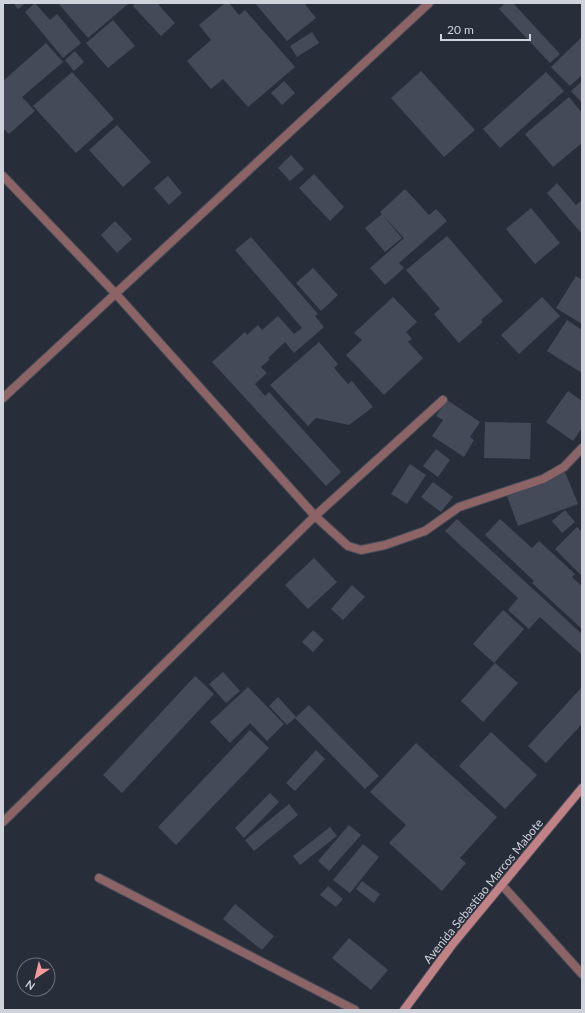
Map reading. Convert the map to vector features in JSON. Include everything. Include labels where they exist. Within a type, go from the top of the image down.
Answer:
[{"type":"main road","name":"Avenida Sebastiao Marcos Mabote","points":[[404,1010],[452,945],[582,788]]},
{"type":"street","points":[[3,398],[429,3]]},
{"type":"street","points":[[3,176],[116,294],[315,516],[348,546],[361,550],[385,545],[425,531],[459,507],[543,479],[564,467],[582,448]]},
{"type":"street","points":[[3,822],[315,516],[443,400]]},
{"type":"street","points":[[99,878],[355,1010]]},
{"type":"street","points":[[502,885],[582,974]]},
{"type":"building","points":[[13,3],[26,3],[18,9]]},
{"type":"building","points":[[35,3],[50,20],[57,14],[81,43],[63,58],[25,12]]},
{"type":"building","points":[[58,3],[127,3],[128,4],[88,38]]},
{"type":"building","points":[[135,3],[157,3],[175,23],[161,36],[133,6]]},
{"type":"building","points":[[225,3],[229,3],[239,15],[245,10],[295,67],[248,107],[223,79],[211,89],[187,61],[211,40],[199,25]]},
{"type":"building","points":[[255,3],[304,3],[316,18],[287,41]]},
{"type":"building","points":[[505,3],[513,3],[560,54],[550,63],[499,9]]},
{"type":"building","points":[[113,20],[135,46],[108,68],[86,43]]},
{"type":"building","points":[[312,32],[319,43],[297,57],[290,46]]},
{"type":"building","points":[[582,37],[582,75],[570,86],[551,67]]},
{"type":"building","points":[[46,43],[63,62],[22,97],[35,111],[9,134],[3,128],[3,81]]},
{"type":"building","points":[[75,51],[84,62],[74,71],[65,60]]},
{"type":"building","points":[[421,71],[475,130],[444,157],[391,98]]},
{"type":"building","points":[[72,72],[114,119],[76,153],[33,106]]},
{"type":"building","points":[[546,72],[564,91],[500,148],[483,129]]},
{"type":"building","points":[[284,81],[295,93],[282,105],[271,93]]},
{"type":"building","points":[[582,81],[582,103],[571,91]]},
{"type":"building","points":[[569,97],[582,113],[582,143],[553,167],[525,134]]},
{"type":"building","points":[[117,125],[151,162],[123,187],[89,150]]},
{"type":"building","points":[[291,155],[304,169],[290,181],[278,168]]},
{"type":"building","points":[[314,174],[344,207],[330,221],[299,188]]},
{"type":"building","points":[[168,176],[182,193],[169,205],[154,188]]},
{"type":"building","points":[[557,183],[576,205],[582,200],[582,234],[547,193]]},
{"type":"building","points":[[405,189],[429,215],[436,209],[447,221],[399,263],[404,268],[385,285],[370,268],[404,238],[380,212]]},
{"type":"building","points":[[531,208],[560,243],[535,264],[506,229]]},
{"type":"building","points":[[382,214],[402,238],[385,252],[365,228]]},
{"type":"building","points":[[115,221],[132,239],[117,253],[101,235]]},
{"type":"building","points":[[447,236],[503,301],[481,320],[483,322],[459,343],[434,314],[440,309],[406,270]]},
{"type":"building","points":[[251,237],[318,314],[315,316],[324,327],[294,353],[285,342],[261,367],[267,373],[255,384],[265,396],[269,392],[341,472],[326,486],[212,362],[245,332],[247,335],[258,325],[262,330],[278,316],[294,334],[302,328],[235,250]]},
{"type":"building","points":[[313,268],[338,295],[321,311],[296,283]]},
{"type":"building","points":[[576,276],[582,280],[582,324],[556,308]]},
{"type":"building","points":[[393,297],[417,322],[406,332],[412,339],[408,342],[423,358],[384,395],[346,355],[362,340],[354,333]]},
{"type":"building","points":[[542,297],[560,316],[519,354],[501,335]]},
{"type":"building","points":[[567,320],[582,330],[582,373],[547,351]]},
{"type":"building","points":[[319,342],[338,364],[334,368],[348,384],[352,381],[373,407],[349,425],[316,418],[308,426],[270,385]]},
{"type":"building","points":[[568,391],[582,401],[582,428],[573,441],[546,422]]},
{"type":"building","points":[[447,400],[480,422],[470,437],[474,440],[464,457],[432,436],[443,420],[436,416]]},
{"type":"building","points":[[485,422],[531,423],[530,459],[484,458]]},
{"type":"building","points":[[436,449],[450,460],[438,477],[423,466]]},
{"type":"building","points":[[410,464],[426,475],[407,504],[391,494]]},
{"type":"building","points":[[565,472],[578,504],[518,526],[506,493]]},
{"type":"building","points":[[433,482],[453,497],[441,512],[421,497]]},
{"type":"building","points":[[565,510],[575,522],[562,533],[552,521]]},
{"type":"building","points":[[457,519],[582,634],[582,655],[540,617],[529,629],[508,610],[518,598],[445,531]]},
{"type":"building","points":[[500,519],[532,548],[539,541],[575,574],[572,577],[582,586],[582,629],[532,583],[534,581],[485,535]]},
{"type":"building","points":[[577,527],[582,532],[582,576],[555,549]]},
{"type":"building","points":[[314,558],[337,582],[308,609],[285,585]]},
{"type":"building","points":[[352,585],[365,597],[343,620],[331,609]]},
{"type":"building","points":[[503,610],[524,629],[494,663],[473,644]]},
{"type":"building","points":[[313,630],[324,640],[313,652],[302,642]]},
{"type":"building","points":[[495,663],[518,683],[483,722],[461,701]]},
{"type":"building","points":[[223,672],[240,691],[226,703],[209,684]]},
{"type":"building","points":[[195,676],[214,694],[122,793],[103,775]]},
{"type":"building","points":[[248,687],[284,724],[267,741],[250,723],[230,743],[210,722]]},
{"type":"building","points":[[582,687],[582,724],[546,763],[528,746]]},
{"type":"building","points":[[278,697],[296,717],[309,705],[379,776],[365,789],[295,718],[287,725],[269,706]]},
{"type":"building","points":[[250,730],[269,748],[176,845],[158,827]]},
{"type":"building","points":[[491,732],[537,775],[505,809],[459,766]]},
{"type":"building","points":[[416,743],[497,817],[460,858],[466,863],[442,891],[389,843],[406,825],[370,792]]},
{"type":"building","points":[[316,750],[325,759],[295,791],[286,783]]},
{"type":"building","points":[[270,793],[279,802],[244,838],[235,828]]},
{"type":"building","points":[[289,804],[298,815],[254,851],[245,840]]},
{"type":"building","points":[[349,825],[361,835],[329,871],[318,861]]},
{"type":"building","points":[[330,827],[337,836],[300,865],[293,856]]},
{"type":"building","points":[[363,844],[379,857],[350,893],[333,880]]},
{"type":"building","points":[[362,881],[380,894],[374,903],[356,889]]},
{"type":"building","points":[[328,886],[343,899],[336,907],[320,895]]},
{"type":"building","points":[[235,904],[274,936],[262,950],[223,919]]},
{"type":"building","points":[[349,938],[388,970],[371,990],[332,958]]}]
